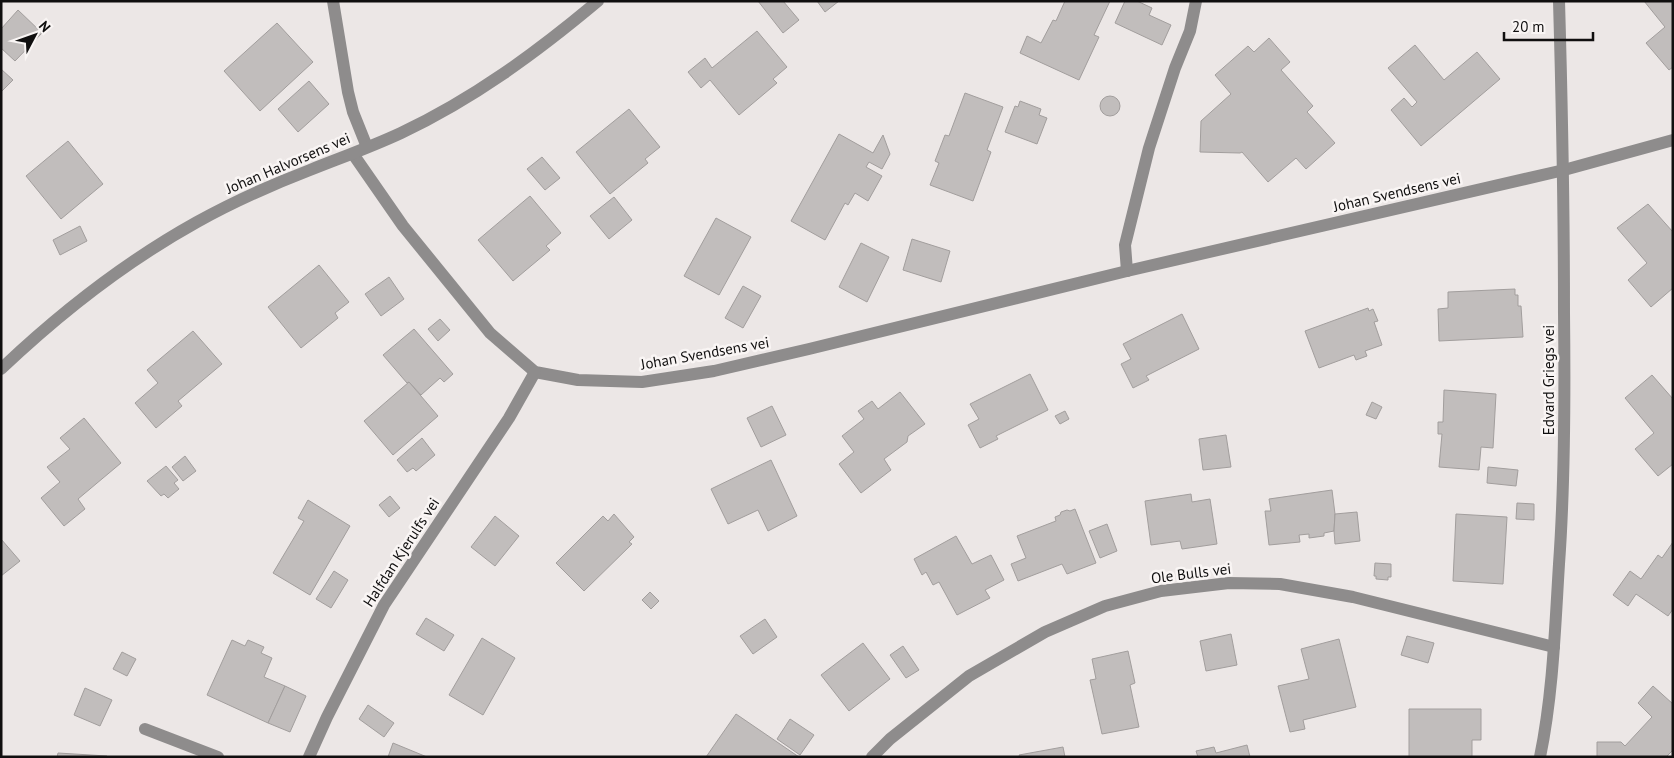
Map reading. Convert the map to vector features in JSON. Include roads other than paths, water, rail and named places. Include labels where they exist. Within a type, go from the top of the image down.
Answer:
[{"type":"street","points":[[333,1],[348,92],[353,112],[367,147]]},
{"type":"street","name":"Johan Halvorsens vei","points":[[1,369],[42,331],[99,286],[163,242],[236,202],[400,133],[469,97],[544,45],[598,1]]},
{"type":"street","points":[[1127,271],[1125,245],[1148,148],[1175,68],[1190,31],[1196,1]]},
{"type":"street","name":"Edvard Griegs vei","points":[[1540,757],[1547,723],[1554,647],[1562,520],[1565,408],[1564,170],[1559,1]]},
{"type":"street","name":"Johan Svendsens vei","points":[[535,372],[578,380],[642,382],[714,371],[1127,271],[1564,170],[1673,140]]},
{"type":"street","points":[[353,154],[403,226],[490,333],[535,372]]},
{"type":"street","name":"Halfdan Kjerulfs vei","points":[[309,757],[327,717],[384,605],[508,418],[535,372]]},
{"type":"street","name":"Ole Bulls vei","points":[[872,757],[890,739],[969,676],[1045,632],[1105,606],[1161,591],[1229,584],[1280,584],[1353,597],[1554,647]]},
{"type":"street","points":[[145,729],[218,757]]}]
